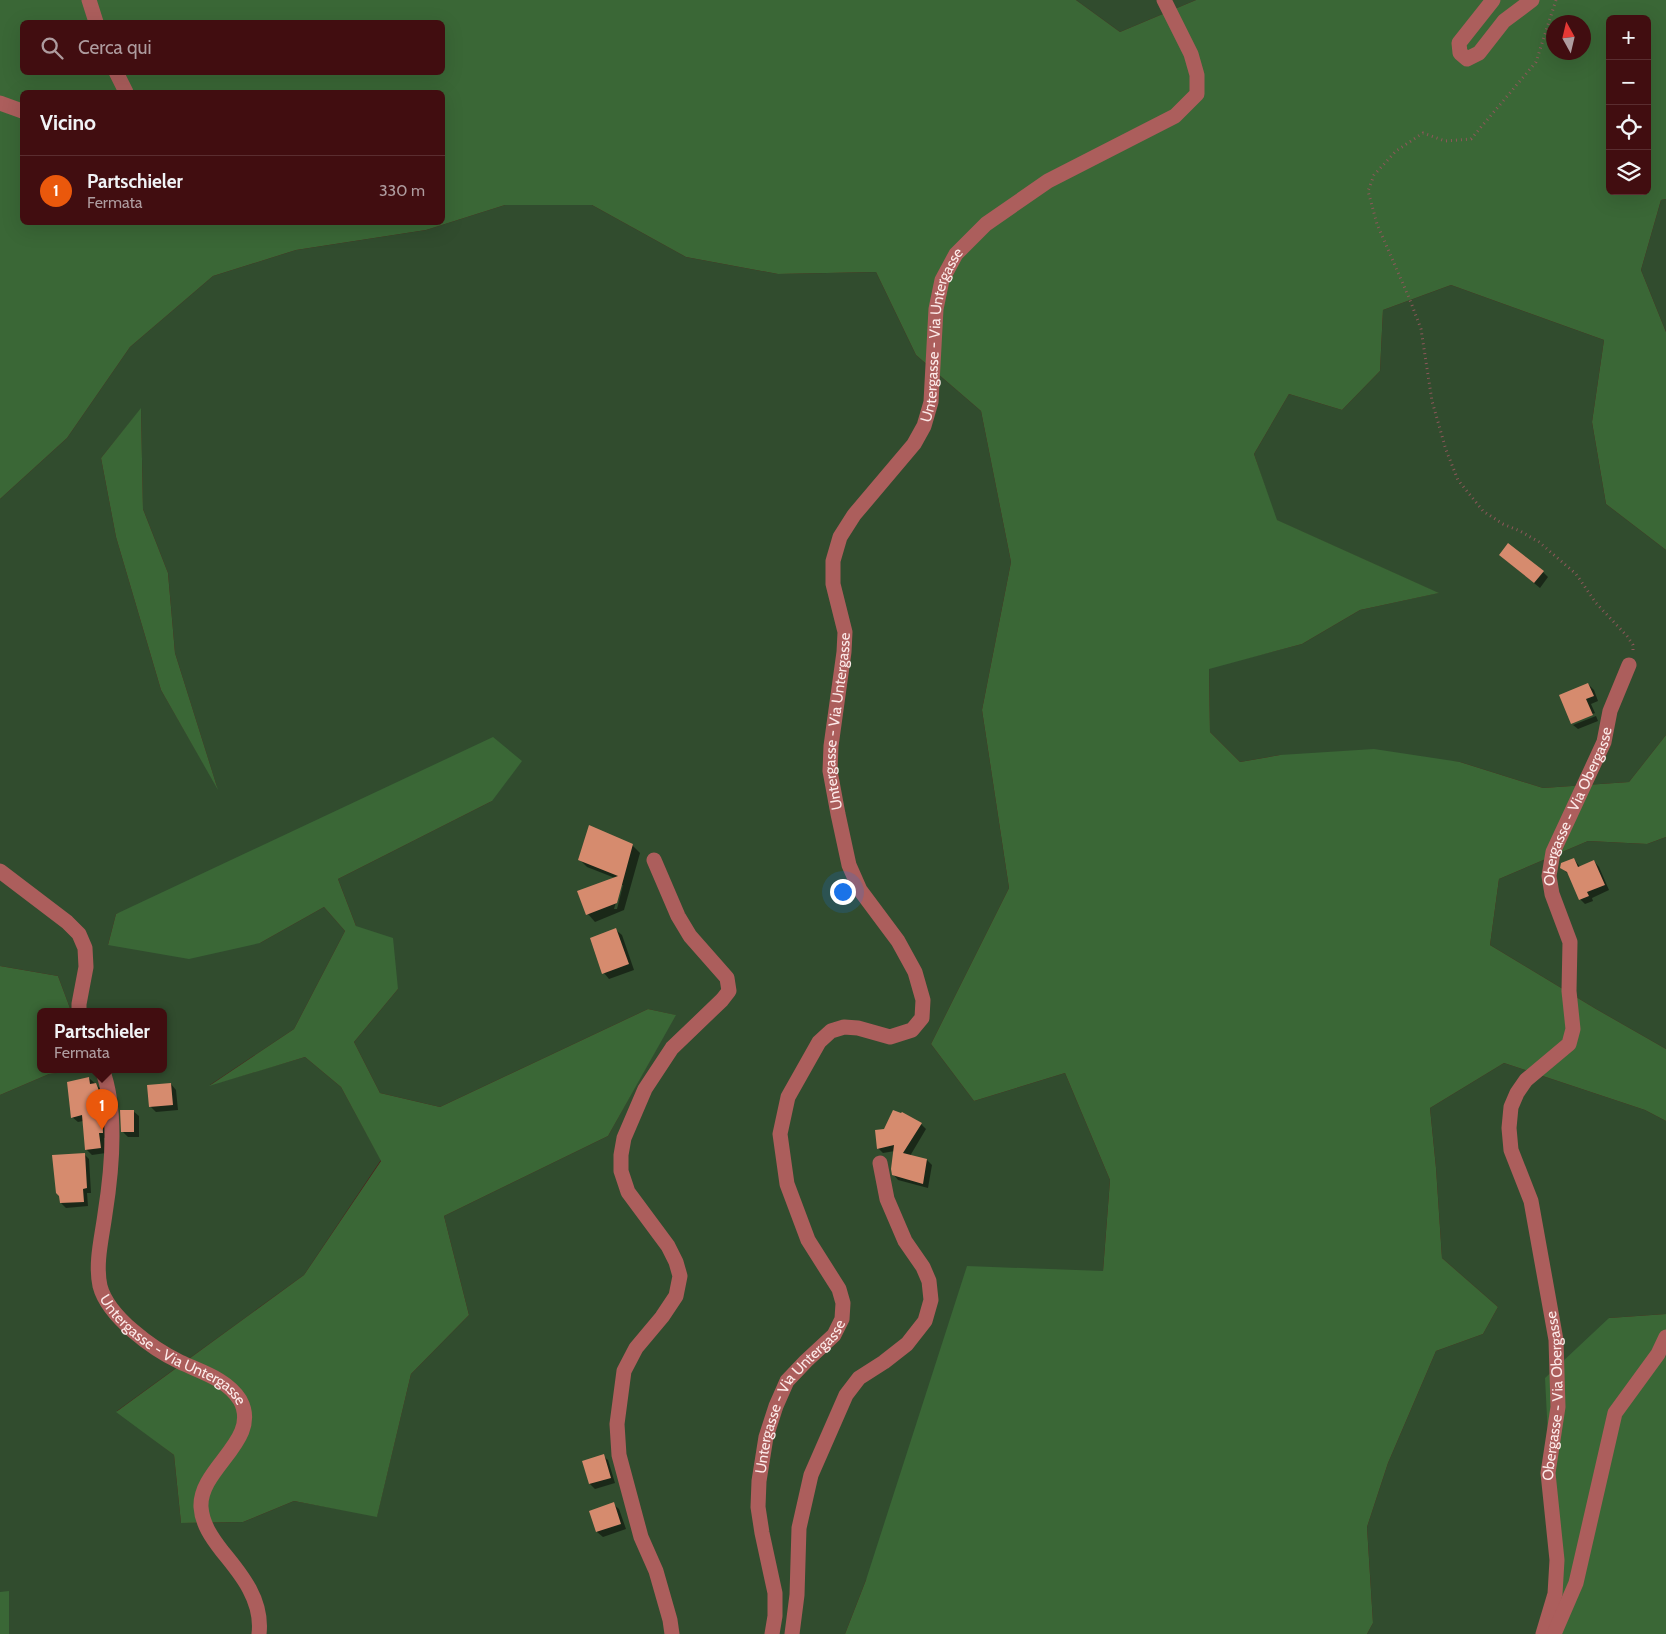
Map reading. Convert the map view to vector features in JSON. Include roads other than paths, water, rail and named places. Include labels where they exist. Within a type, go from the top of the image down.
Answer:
[{"type":"street","points":[[89,0],[95,20]]},
{"type":"street","name":"Untergasse - Via Untergasse","points":[[772,1634],[775,1616],[775,1593],[758,1507],[758,1481],[766,1437],[776,1406],[787,1381],[834,1335],[842,1319],[843,1303],[839,1289],[808,1240],[787,1184],[780,1134],[788,1097],[819,1042],[831,1031],[844,1027],[858,1028],[890,1037],[912,1030],[922,1018],[923,1000],[915,972],[898,941],[860,890],[849,866],[838,814],[830,771],[831,746],[845,632],[833,584],[834,561],[840,537],[854,515],[914,444],[924,426],[931,402],[938,299],[942,280],[956,254],[986,224],[1048,180],[1175,116],[1197,94],[1197,74],[1191,54],[1164,0]]},
{"type":"street","points":[[1493,0],[1459,43],[1460,53],[1467,59],[1479,52],[1504,21],[1532,0]]},
{"type":"street","points":[[118,75],[125,90]]},
{"type":"street","points":[[0,103],[20,110]]},
{"type":"street","name":"Obergasse - Via Obergasse","points":[[1543,1634],[1555,1594],[1557,1560],[1548,1473],[1558,1407],[1556,1340],[1531,1201],[1512,1150],[1510,1121],[1517,1093],[1526,1080],[1569,1044],[1573,1029],[1569,991],[1570,942],[1552,894],[1549,876],[1553,852],[1604,742],[1610,711],[1629,666]]},
{"type":"street","points":[[654,860],[678,916],[690,936],[727,978],[729,991],[672,1048],[645,1089],[624,1138],[621,1156],[621,1172],[628,1192],[668,1246],[680,1276],[676,1296],[662,1317],[636,1348],[624,1370],[617,1424],[619,1455],[641,1537],[656,1571],[670,1620],[672,1634]]},
{"type":"street","points":[[0,871],[80,934],[85,948],[86,967],[79,1008]]},
{"type":"street","name":"Untergasse - Via Untergasse","points":[[103,1073],[108,1093],[112,1154],[111,1176],[99,1265],[100,1286],[118,1315],[136,1333],[159,1350],[230,1387],[245,1411],[246,1423],[236,1442],[214,1472],[201,1506],[204,1522],[211,1537],[235,1566],[253,1593],[260,1623],[259,1634]]},
{"type":"street","points":[[792,1634],[797,1595],[799,1528],[811,1475],[846,1395],[859,1378],[907,1344],[925,1321],[932,1300],[929,1280],[923,1267],[905,1241],[887,1199],[880,1163]]},
{"type":"street","points":[[1554,1634],[1576,1583],[1615,1413],[1658,1354],[1666,1337]]},
{"type":"place","name":"Partschieler","points":[[102,1130]]}]
